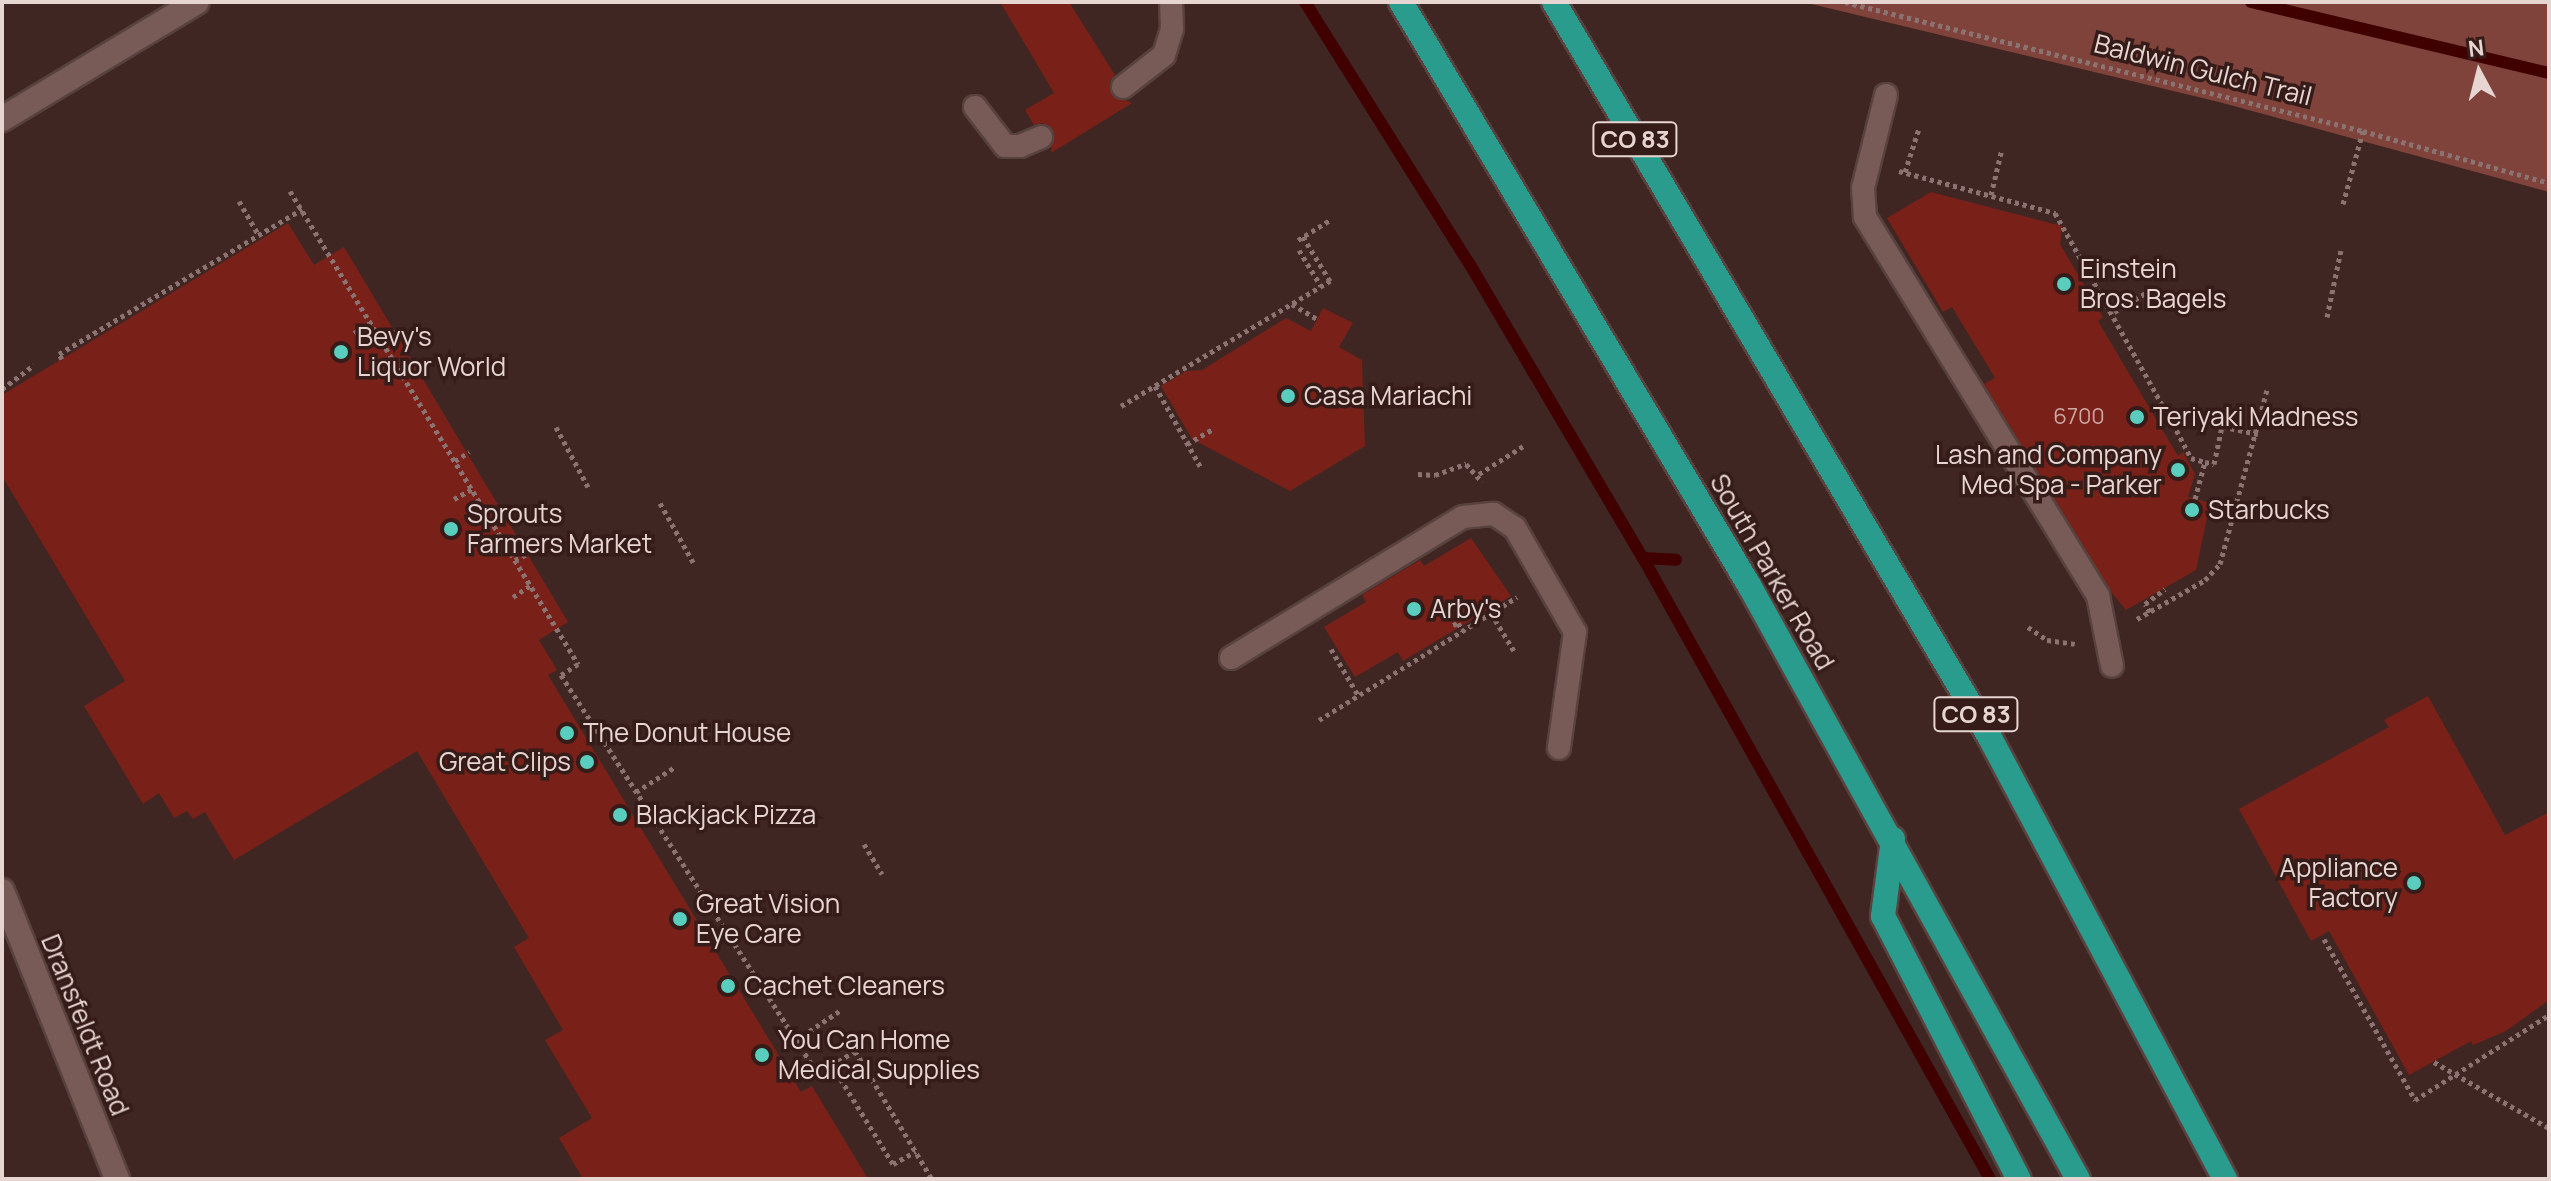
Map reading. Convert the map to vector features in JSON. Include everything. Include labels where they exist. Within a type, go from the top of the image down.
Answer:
[{"type":"highway","name":"South Parker Road","points":[[1401,2],[1749,585],[1893,839],[2078,1179]]},
{"type":"highway","name":"CO 83","points":[[1554,2],[1989,736],[2225,1179]]},
{"type":"highway","points":[[1893,839],[1883,916],[2019,1179]]},
{"type":"street","points":[[2,119],[197,2]]},
{"type":"street","name":"Dransfeldt Road","points":[[2,891],[117,1179]]},
{"type":"lane","points":[[1123,87],[1146,74],[1164,55],[1172,29],[1171,2]]},
{"type":"lane","points":[[1886,95],[1863,188],[1865,217],[2098,596],[2112,666]]},
{"type":"lane","points":[[975,107],[1005,146],[1020,146],[1041,137]]},
{"type":"lane","points":[[1231,658],[1463,517],[1494,514],[1515,528],[1575,632],[1559,748]]},
{"type":"path","name":"Baldwin Gulch Trail","points":[[1845,2],[2363,131],[2549,183]]},
{"type":"path","points":[[1905,172],[1919,128]]},
{"type":"path","points":[[2343,204],[2363,131]]},
{"type":"path","points":[[1991,195],[2002,149]]},
{"type":"path","points":[[1893,169],[2055,213],[2114,312]]},
{"type":"path","points":[[290,191],[578,664],[561,675],[818,1074],[855,1051],[932,1179]]},
{"type":"path","points":[[239,201],[259,235]]},
{"type":"path","points":[[62,359],[59,354],[302,209]]},
{"type":"path","points":[[1121,406],[1330,281],[1300,238],[1330,220]]},
{"type":"path","points":[[1299,250],[1321,286]]},
{"type":"path","points":[[2327,317],[2341,250]]},
{"type":"path","points":[[2154,288],[2108,315],[2191,458],[2214,464],[2222,426]]},
{"type":"path","points":[[1292,304],[1317,319]]},
{"type":"path","points":[[354,333],[371,323]]},
{"type":"path","points":[[381,341],[397,331]]},
{"type":"path","points":[[2,389],[36,368],[34,365]]},
{"type":"path","points":[[1155,386],[1200,466]]},
{"type":"path","points":[[2128,622],[2150,612],[2216,570],[2258,434],[2267,390]]},
{"type":"path","points":[[2168,415],[2258,434]]},
{"type":"path","points":[[556,427],[588,487]]},
{"type":"path","points":[[1187,444],[1213,429]]},
{"type":"path","points":[[1479,474],[1525,445]]},
{"type":"path","points":[[455,461],[469,452]]},
{"type":"path","points":[[2195,499],[2205,462]]},
{"type":"path","points":[[1418,474],[1435,475],[1466,464],[1479,474],[1484,499]]},
{"type":"path","points":[[454,499],[472,489]]},
{"type":"path","points":[[660,503],[693,562]]},
{"type":"path","points":[[515,560],[529,553]]},
{"type":"path","points":[[1319,720],[1517,597],[1510,584]]},
{"type":"path","points":[[513,597],[531,585]]},
{"type":"path","points":[[2150,612],[2145,604],[2165,589]]},
{"type":"path","points":[[1491,613],[1514,651]]},
{"type":"path","points":[[1453,625],[1458,623],[1463,631]]},
{"type":"path","points":[[2028,627],[2058,643],[2082,638]]},
{"type":"path","points":[[1331,649],[1358,695]]},
{"type":"path","points":[[636,792],[675,767]]},
{"type":"path","points":[[864,844],[882,874]]},
{"type":"path","points":[[2324,939],[2415,1100],[2549,1015]]},
{"type":"path","points":[[796,1040],[841,1010]]},
{"type":"path","points":[[2434,1062],[2549,1128]]},
{"type":"path","points":[[832,1065],[893,1164],[916,1151]]},
{"type":"shaded area","points":[[1803,2],[2549,2],[2549,192],[2219,102]]},
{"type":"building","points":[[1000,2],[1069,2],[1115,75],[1110,82],[1112,95],[1132,103],[1051,153],[1053,131],[1043,123],[1034,125],[1025,110],[1054,93]]},
{"type":"building","points":[[1931,192],[2062,226],[2060,244],[2103,317],[2098,321],[2178,456],[2183,452],[2195,474],[2188,497],[2210,503],[2196,570],[2126,610],[2111,592],[1984,384],[1995,378],[1952,307],[1943,312],[1887,218]]},
{"type":"building","points":[[288,223],[314,265],[344,247],[568,622],[539,640],[557,670],[548,675],[801,1092],[812,1086],[868,1179],[583,1179],[559,1138],[592,1118],[545,1040],[563,1030],[514,947],[529,938],[417,751],[234,860],[205,812],[193,819],[187,811],[174,818],[159,793],[143,804],[84,706],[125,681],[2,476],[2,395]]},
{"type":"building","name":"Casa Mariachi","points":[[1323,308],[1353,323],[1339,347],[1362,360],[1365,446],[1290,491],[1192,439],[1161,386],[1187,371],[1202,370],[1286,318],[1311,331]]},
{"type":"building","name":"Arby's","points":[[1471,538],[1511,596],[1403,661],[1398,652],[1355,677],[1324,627],[1366,602],[1362,595],[1420,560],[1424,566]]},
{"type":"building","name":"Appliance Factory","points":[[2428,696],[2505,835],[2549,812],[2549,1000],[2506,1031],[2473,1045],[2471,1041],[2409,1075],[2329,931],[2311,941],[2239,809],[2389,727],[2384,720]]},
{"type":"waterway","points":[[1305,2],[1469,263],[1643,558],[1990,1179]]},
{"type":"waterway","points":[[2251,2],[2549,73]]},
{"type":"waterway","points":[[1643,558],[1676,560]]},
{"type":"place","name":"Einstein Bros. Bagels","points":[[2064,284]]},
{"type":"place","name":"Bevy's Liquor World","points":[[341,352]]},
{"type":"place","name":"Casa Mariachi","points":[[1288,396]]},
{"type":"place","name":"Teriyaki Madness","points":[[2137,417]]},
{"type":"place","name":"Lash and Company Med Spa - Parker","points":[[2178,470]]},
{"type":"place","name":"Starbucks","points":[[2192,510]]},
{"type":"place","name":"Sprouts Farmers Market","points":[[451,529]]},
{"type":"place","name":"Arby's","points":[[1414,609]]},
{"type":"place","name":"The Donut House","points":[[567,733]]},
{"type":"place","name":"Great Clips","points":[[587,762]]},
{"type":"place","name":"Blackjack Pizza","points":[[620,815]]},
{"type":"place","name":"Appliance Factory","points":[[2414,883]]},
{"type":"place","name":"Great Vision Eye Care","points":[[680,919]]},
{"type":"place","name":"Cachet Cleaners","points":[[728,986]]},
{"type":"place","name":"You Can Home Medical Supplies","points":[[762,1055]]}]
